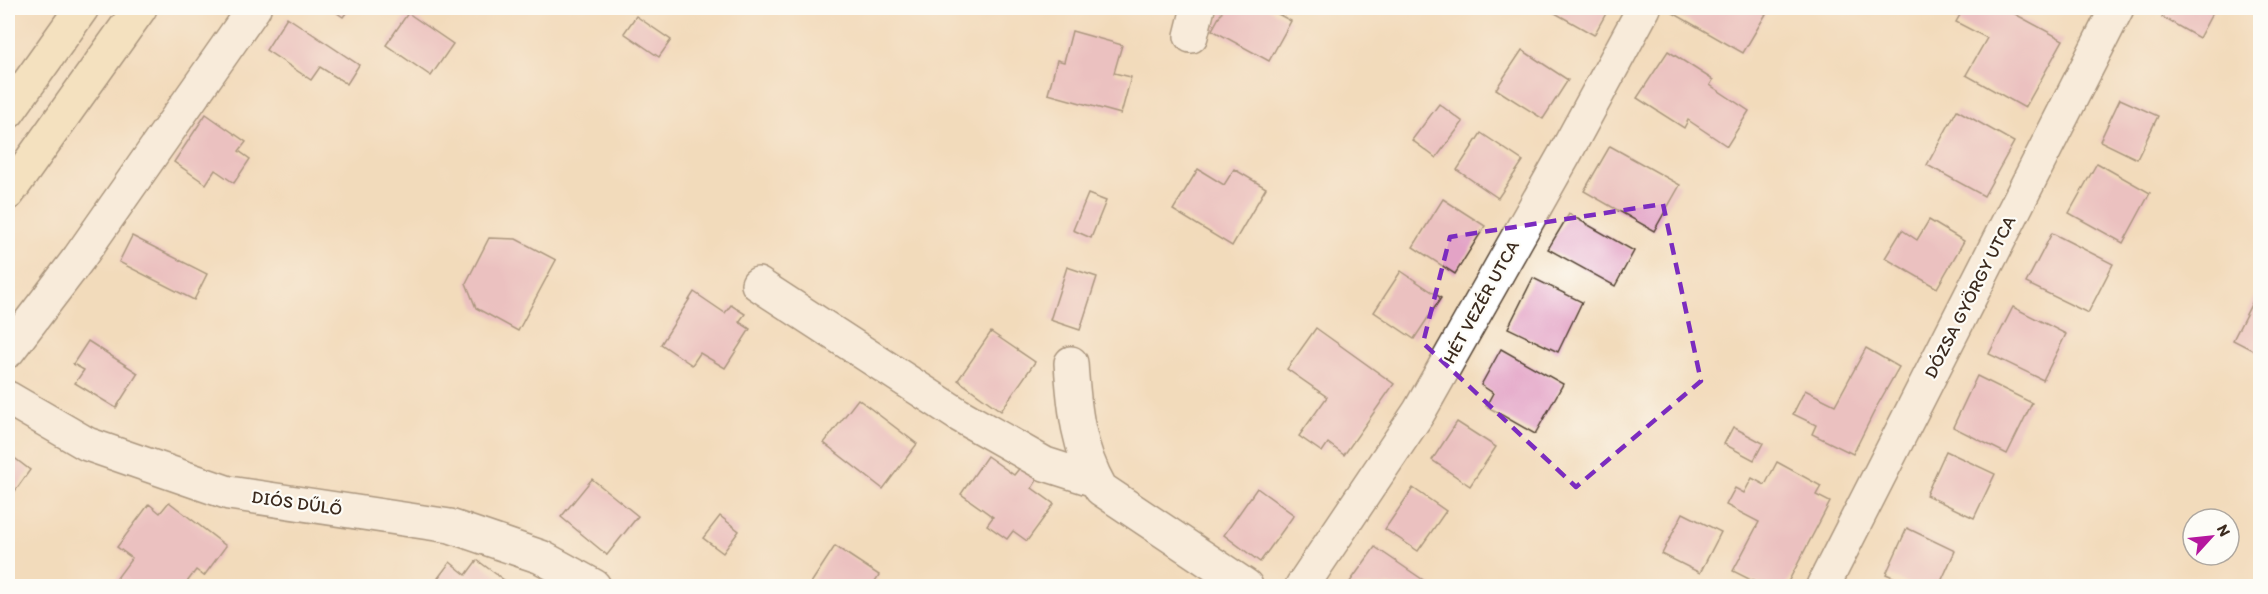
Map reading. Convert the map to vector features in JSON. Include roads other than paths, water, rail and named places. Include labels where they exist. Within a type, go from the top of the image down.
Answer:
[{"type":"street","points":[[8,112],[82,8]]},
{"type":"street","points":[[8,193],[140,8]]},
{"type":"street","points":[[8,351],[80,258],[254,8]]},
{"type":"street","name":"HÉT VEZÉR UTCA","points":[[1302,586],[1419,412],[1566,152],[1644,8]]},
{"type":"street","name":"DÓZSA GYÖRGY UTCA","points":[[1823,586],[2117,8]]},
{"type":"street","points":[[758,284],[959,415],[1045,464],[1095,480]]},
{"type":"street","points":[[1071,363],[1074,407],[1088,465],[1101,489],[1246,586]]},
{"type":"street","name":"DIÓS DŰLŐ","points":[[8,398],[87,444],[229,493],[450,526],[541,557],[594,586]]}]
